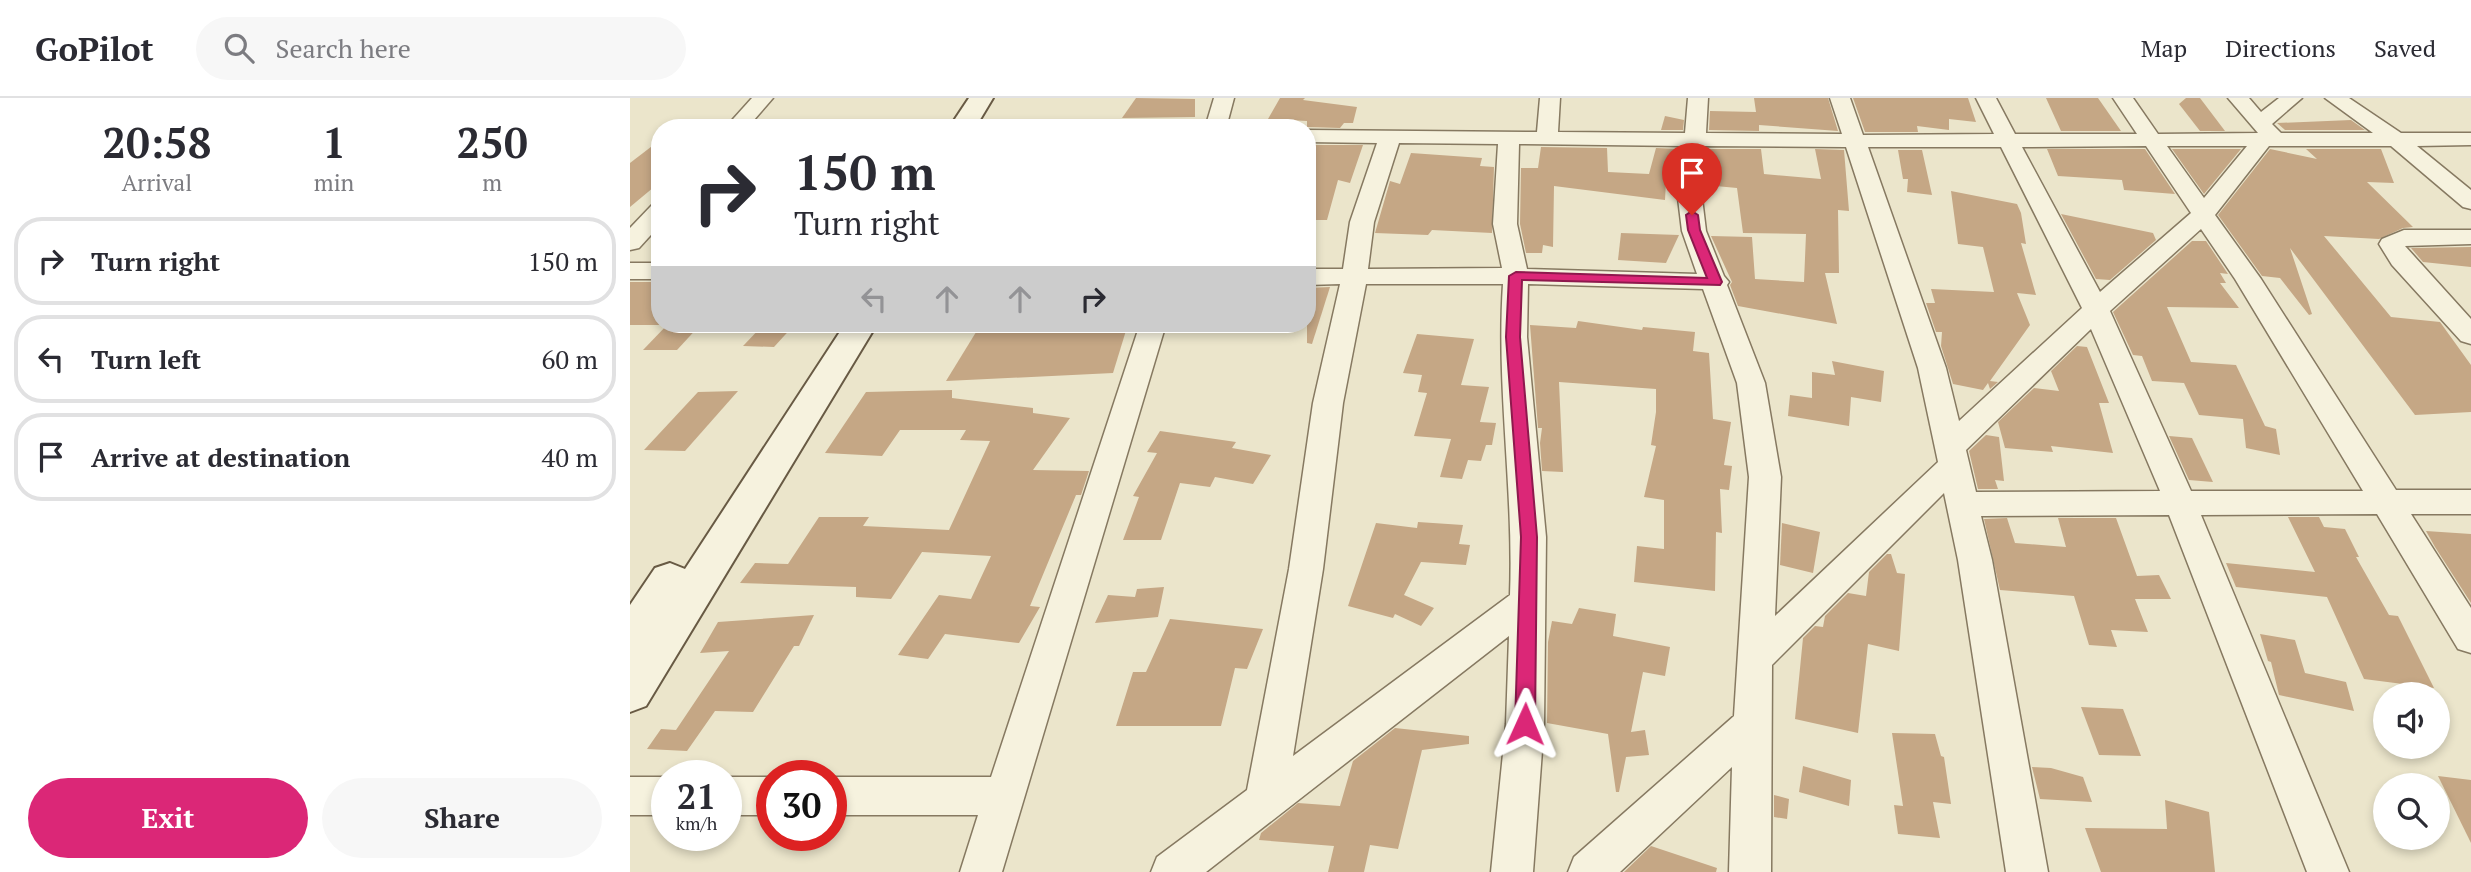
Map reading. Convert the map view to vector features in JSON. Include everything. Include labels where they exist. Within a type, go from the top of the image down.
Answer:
[{"type":"main road","points":[[968,119],[981,98]]},
{"type":"main road","points":[[987,119],[1000,98]]},
{"type":"main road","points":[[630,641],[832,333]]},
{"type":"main road","points":[[630,692],[855,333]]},
{"type":"street","points":[[743,119],[763,98]]},
{"type":"street","points":[[1218,119],[1224,98]]},
{"type":"street","points":[[1547,138],[1550,98]]},
{"type":"street","points":[[1698,98],[1690,198],[1694,230],[1716,282],[1751,383],[1765,477],[1754,659],[1750,872]]},
{"type":"street","points":[[1840,98],[1932,368],[1975,560],[2027,872]]},
{"type":"street","points":[[1986,98],[2096,309],[2180,502],[2328,872]]},
{"type":"street","points":[[2123,98],[2248,279],[2471,638]]},
{"type":"street","points":[[2238,98],[2266,134]]},
{"type":"street","points":[[1754,659],[2096,309],[2203,215],[2292,98]]},
{"type":"street","points":[[2336,98],[2396,139],[2471,202]]},
{"type":"street","points":[[1316,136],[2010,141],[2151,140],[2266,134],[2471,139]]},
{"type":"street","points":[[1265,802],[1306,569],[1328,403],[1355,276],[1362,222],[1390,136]]},
{"type":"street","points":[[1508,137],[1505,224],[1516,276],[1513,337],[1529,537],[1525,724],[1512,872]]},
{"type":"street","points":[[630,243],[651,220]]},
{"type":"street","points":[[2471,237],[2404,237],[2390,244],[2401,260],[2471,335]]},
{"type":"street","points":[[630,271],[651,271]]},
{"type":"street","points":[[1316,277],[1516,276],[1716,282]]},
{"type":"street","points":[[981,872],[1150,333]]},
{"type":"street","points":[[1963,505],[2471,502]]},
{"type":"street","points":[[1172,872],[1528,601]]},
{"type":"street","points":[[1590,872],[1753,723]]},
{"type":"street","points":[[630,796],[651,796]]},
{"type":"street","points":[[847,796],[1004,796]]},
{"type":"building","points":[[1136,98],[1195,99],[1195,117],[1122,118]]},
{"type":"building","points":[[1280,98],[1305,98],[1303,100],[1357,107],[1353,123],[1344,123],[1340,128],[1316,127],[1316,119],[1268,119]]},
{"type":"building","points":[[1754,98],[1828,98],[1838,131],[1759,125],[1759,131],[1709,130],[1710,111],[1756,112]]},
{"type":"building","points":[[1853,98],[1968,98],[1976,122],[1949,119],[1949,130],[1917,126],[1918,132],[1865,132]]},
{"type":"building","points":[[2046,98],[2098,98],[2121,131],[2061,131]]},
{"type":"building","points":[[2186,98],[2200,98],[2225,131],[2200,131],[2179,104]]},
{"type":"building","points":[[1665,116],[1684,120],[1683,130],[1661,130]]},
{"type":"building","points":[[2351,120],[2365,130],[2285,130],[2277,123]]},
{"type":"building","points":[[1316,145],[1363,145],[1350,183],[1338,180],[1327,220],[1316,220]]},
{"type":"building","points":[[651,147],[651,190],[630,207],[630,163]]},
{"type":"building","points":[[1541,147],[1607,148],[1608,172],[1649,174],[1656,148],[1680,149],[1677,183],[1666,182],[1665,200],[1554,186],[1553,247],[1543,245],[1542,253],[1526,253],[1520,224],[1521,168],[1538,168]]},
{"type":"building","points":[[1707,149],[1761,149],[1764,174],[1821,179],[1815,149],[1844,150],[1849,211],[1838,210],[1839,273],[1825,273],[1837,324],[1738,306],[1730,285],[1732,282],[1711,236],[1752,237],[1755,279],[1804,282],[1806,234],[1743,233],[1737,188],[1705,185]]},
{"type":"building","points":[[2047,149],[2145,149],[2175,194],[2124,190],[2122,180],[2058,176]]},
{"type":"building","points":[[2172,149],[2241,149],[2204,194]]},
{"type":"building","points":[[2270,149],[2317,159],[2306,149],[2381,149],[2394,183],[2367,182],[2413,227],[2403,228],[2379,239],[2324,236],[2391,317],[2440,322],[2471,365],[2471,412],[2415,415],[2290,248],[2312,314],[2309,315],[2280,278],[2262,276],[2218,215]]},
{"type":"building","points":[[1898,150],[1922,150],[1932,195],[1907,192],[1908,179],[1903,179]]},
{"type":"building","points":[[1411,153],[1482,158],[1480,166],[1494,167],[1492,233],[1432,230],[1428,235],[1375,233],[1390,181],[1400,184]]},
{"type":"building","points":[[1951,191],[2017,204],[2021,213],[2026,244],[2021,243],[2036,295],[2017,293],[2030,325],[1990,381],[1998,382],[1990,389],[1988,383],[1983,390],[1953,384],[1941,346],[1942,332],[1936,332],[1926,303],[1935,303],[1931,289],[1994,292],[1983,247],[1958,244]]},
{"type":"building","points":[[2061,214],[2153,233],[2156,240],[2110,280],[2096,279]]},
{"type":"building","points":[[1621,233],[1679,235],[1666,263],[1618,260]]},
{"type":"building","points":[[2192,241],[2206,241],[2228,274],[2220,273],[2226,283],[2220,283],[2239,308],[2167,307],[2191,362],[2236,365],[2265,426],[2276,429],[2280,455],[2246,448],[2243,419],[2199,415],[2184,383],[2152,381],[2142,356],[2133,355],[2113,312]]},
{"type":"building","points":[[2471,247],[2471,267],[2423,262],[2411,248]]},
{"type":"building","points":[[630,282],[651,282],[651,325],[630,325]]},
{"type":"building","points":[[1330,287],[1316,331],[1316,288]]},
{"type":"building","points":[[1578,321],[1642,330],[1643,327],[1695,332],[1693,351],[1709,353],[1713,419],[1731,422],[1724,465],[1732,466],[1729,490],[1720,489],[1722,533],[1716,532],[1715,591],[1634,582],[1637,546],[1664,549],[1664,500],[1644,497],[1656,446],[1651,445],[1656,389],[1559,382],[1563,472],[1542,471],[1542,428],[1538,428],[1530,325],[1576,328]]},
{"type":"building","points":[[659,333],[693,333],[677,350],[643,350]]},
{"type":"building","points":[[755,333],[787,333],[774,347],[743,346]]},
{"type":"building","points":[[975,333],[1125,333],[1113,373],[946,381]]},
{"type":"building","points":[[1307,333],[1315,333],[1312,344],[1307,343]]},
{"type":"building","points":[[1417,334],[1474,339],[1461,385],[1489,387],[1480,422],[1496,423],[1492,445],[1486,445],[1481,461],[1468,460],[1462,479],[1440,477],[1451,439],[1414,436],[1427,393],[1418,392],[1422,375],[1403,373]]},
{"type":"building","points":[[2077,346],[2087,347],[2109,403],[2099,403],[2113,453],[2051,446],[2053,452],[2005,448],[1998,422],[2034,388],[2059,391],[2051,371]]},
{"type":"building","points":[[1832,361],[1884,371],[1881,402],[1851,397],[1849,426],[1788,416],[1790,395],[1812,398],[1812,372],[1835,375]]},
{"type":"building","points":[[952,390],[952,398],[1033,408],[1033,413],[1070,418],[1033,470],[1089,471],[1081,495],[1076,495],[1030,606],[1040,607],[1019,643],[945,634],[928,659],[898,655],[939,595],[971,599],[991,556],[922,552],[891,599],[856,597],[856,587],[740,583],[755,563],[788,564],[819,517],[869,517],[863,526],[949,530],[990,441],[960,440],[966,430],[900,430],[882,456],[825,453],[866,392]]},
{"type":"building","points":[[738,391],[685,451],[644,450],[698,392]]},
{"type":"building","points":[[1160,431],[1236,442],[1232,448],[1271,455],[1253,484],[1215,477],[1210,487],[1180,483],[1161,540],[1123,540],[1139,497],[1133,496],[1157,453],[1147,452]]},
{"type":"building","points":[[1986,435],[1999,437],[2004,481],[1995,480],[1998,489],[1978,489],[1969,451]]},
{"type":"building","points":[[2169,436],[2192,438],[2213,482],[2189,480]]},
{"type":"building","points":[[2288,517],[2319,517],[2324,527],[2345,529],[2359,557],[2356,557],[2389,615],[2398,616],[2431,682],[2364,679],[2327,597],[2236,587],[2226,563],[2315,572]]},
{"type":"building","points":[[2007,518],[2015,543],[2066,547],[2058,518],[2116,518],[2137,576],[2159,575],[2171,599],[2135,599],[2148,632],[2111,630],[2117,647],[2089,645],[2074,596],[2000,590],[1984,519]]},
{"type":"building","points":[[1418,522],[1463,525],[1459,544],[1470,545],[1466,565],[1421,562],[1404,595],[1434,608],[1421,626],[1395,614],[1393,618],[1348,606],[1376,523],[1417,528]]},
{"type":"building","points":[[1782,523],[1820,532],[1813,573],[1780,565]]},
{"type":"building","points":[[2426,531],[2471,534],[2471,603],[2435,547]]},
{"type":"building","points":[[1887,554],[1891,554],[1897,573],[1905,574],[1899,651],[1868,644],[1858,733],[1795,719],[1803,638],[1815,626],[1823,627],[1825,616],[1848,593],[1866,596],[1869,572]]},
{"type":"building","points":[[1164,587],[1158,617],[1095,623],[1108,595],[1135,597],[1137,589]]},
{"type":"building","points":[[1579,608],[1616,614],[1613,636],[1670,647],[1665,676],[1643,672],[1631,732],[1645,730],[1649,755],[1626,757],[1619,792],[1616,792],[1608,734],[1547,723],[1548,642],[1552,621],[1572,624]]},
{"type":"building","points":[[814,615],[799,646],[794,646],[753,712],[715,711],[687,751],[647,749],[661,729],[676,730],[729,651],[700,653],[718,622]]},
{"type":"building","points":[[1170,619],[1263,629],[1247,669],[1235,668],[1221,726],[1116,726],[1133,672],[1146,672]]},
{"type":"building","points":[[2260,634],[2295,640],[2305,673],[2346,682],[2354,711],[2279,695],[2271,662],[2268,661]]},
{"type":"building","points":[[2081,707],[2123,709],[2141,756],[2099,755]]},
{"type":"building","points":[[1395,728],[1469,736],[1469,744],[1422,750],[1398,849],[1370,845],[1364,872],[1328,872],[1334,846],[1259,840],[1261,833],[1298,803],[1340,806],[1353,761]]},
{"type":"building","points":[[1892,733],[1935,734],[1941,756],[1944,757],[1951,804],[1933,802],[1940,838],[1898,834],[1894,805],[1903,806]]},
{"type":"building","points":[[1803,766],[1851,780],[1849,806],[1799,792]]},
{"type":"building","points":[[2032,767],[2051,768],[2083,777],[2092,802],[2040,799]]},
{"type":"building","points":[[2450,777],[2471,780],[2471,843],[2450,800]]},
{"type":"building","points":[[1774,795],[1789,799],[1787,819],[1774,817]]},
{"type":"building","points":[[2165,800],[2209,812],[2215,872],[2101,872],[2085,828],[2167,829]]},
{"type":"building","points":[[1651,846],[1717,868],[1716,872],[1624,872]]},
{"type":"route","points":[[1525,724],[1529,537],[1513,337],[1516,276],[1716,282],[1694,230],[1692,215]]}]
